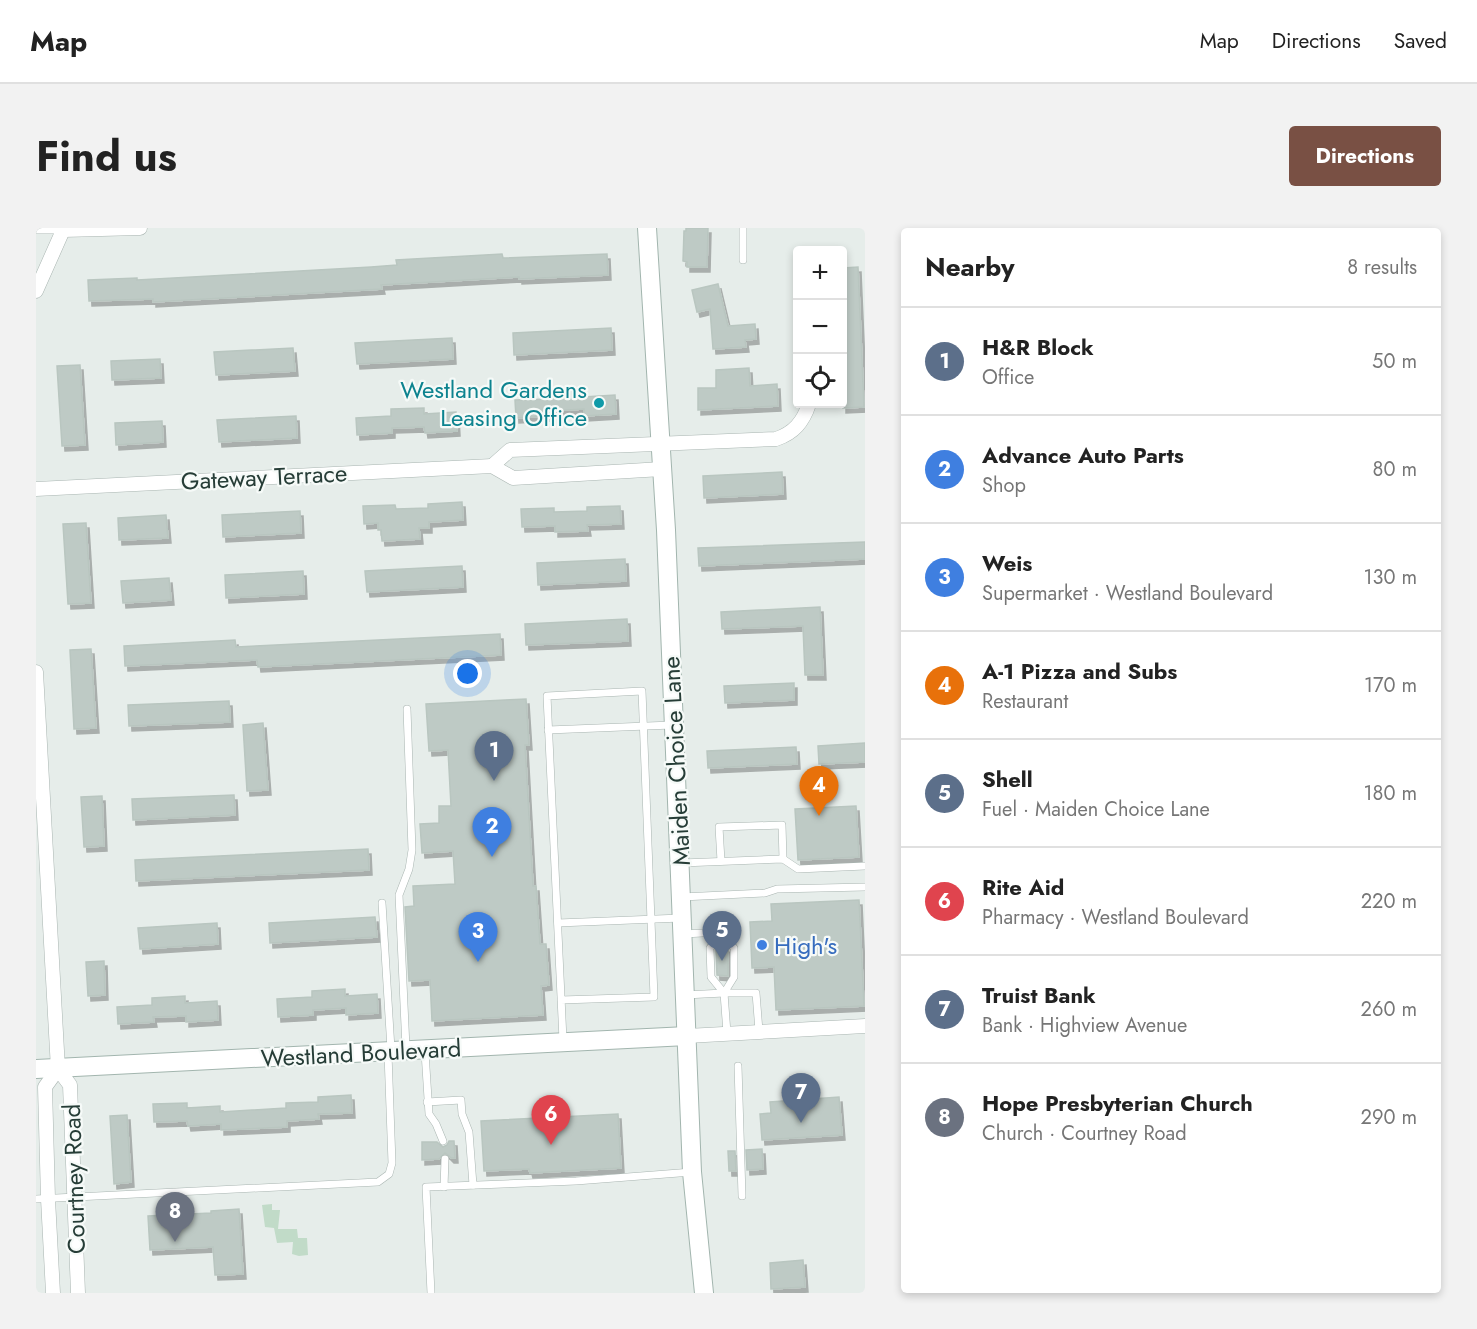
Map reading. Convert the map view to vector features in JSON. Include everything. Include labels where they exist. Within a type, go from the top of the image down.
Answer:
[{"type":"street","points":[[36,291],[64,229],[140,228]]},
{"type":"street","name":"Maiden Choice Lane","points":[[647,228],[662,469],[692,1172],[704,1293]]},
{"type":"street","points":[[492,466],[510,450],[776,439],[794,430],[801,423],[807,408]]},
{"type":"street","name":"Gateway Terrace","points":[[36,489],[492,466],[513,478],[662,469]]},
{"type":"street","name":"Courtney Road","points":[[36,672],[58,1069],[70,1085],[78,1293]]},
{"type":"street","points":[[687,1036],[865,1026]]},
{"type":"street","name":"Westland Boulevard","points":[[36,1069],[687,1036]]},
{"type":"street","name":"Courtney Road","points":[[53,1293],[42,1199],[45,1087],[58,1069]]},
{"type":"lane","points":[[742,260],[743,228]]},
{"type":"lane","points":[[36,230],[64,229]]},
{"type":"lane","points":[[561,1000],[654,997],[642,692],[547,696],[548,730],[563,1042]]},
{"type":"lane","points":[[42,1199],[378,1182],[389,1174],[392,1163],[399,896],[409,869],[412,850],[407,709]]},
{"type":"lane","points":[[548,730],[674,725]]},
{"type":"lane","points":[[721,861],[719,827],[771,825],[782,825],[783,859]]},
{"type":"lane","points":[[680,863],[783,859],[798,869],[865,866]]},
{"type":"lane","points":[[682,897],[765,893],[777,889],[865,887]]},
{"type":"lane","points":[[382,903],[395,1051]]},
{"type":"lane","points":[[558,922],[651,919],[722,932],[734,948],[734,978],[724,993]]},
{"type":"lane","points":[[722,932],[710,948],[711,977],[724,993],[728,1033]]},
{"type":"lane","points":[[685,996],[756,993],[759,1031]]},
{"type":"lane","points":[[425,1050],[429,1114],[443,1141]]},
{"type":"lane","points":[[738,1066],[742,1196]]},
{"type":"lane","points":[[427,1102],[461,1100],[462,1114],[469,1132],[473,1185]]},
{"type":"lane","points":[[444,1187],[445,1159]]},
{"type":"lane","points":[[431,1293],[426,1188],[576,1181],[692,1172]]},
{"type":"green space","points":[[272,1204],[272,1210],[280,1210],[278,1229],[297,1229],[298,1238],[307,1238],[308,1255],[292,1254],[293,1242],[277,1243],[274,1228],[265,1227],[262,1205]]},
{"type":"building","points":[[686,228],[708,228],[707,267],[687,267],[687,262],[683,261]]},
{"type":"building","points":[[502,254],[503,258],[607,254],[608,275],[519,279],[519,277],[381,285],[382,289],[153,302],[153,299],[89,301],[88,280],[137,278],[137,280],[371,267],[397,265],[396,260]]},
{"type":"building","points":[[858,267],[864,407],[847,408],[847,268]]},
{"type":"building","points":[[718,284],[728,326],[755,324],[756,339],[745,340],[746,347],[713,349],[710,309],[697,312],[692,290]]},
{"type":"building","points":[[611,328],[612,350],[514,355],[513,333]]},
{"type":"building","points":[[452,338],[453,359],[357,364],[355,343]]},
{"type":"building","points":[[293,348],[295,371],[216,375],[214,352]]},
{"type":"building","points":[[160,359],[161,378],[112,380],[111,361]]},
{"type":"building","points":[[80,365],[85,445],[62,446],[57,366]]},
{"type":"building","points":[[749,368],[750,386],[777,384],[778,406],[698,410],[698,388],[716,388],[716,370]]},
{"type":"building","points":[[582,390],[583,397],[615,395],[616,414],[584,416],[584,409],[551,411],[551,416],[516,418],[515,400],[550,399],[550,392]]},
{"type":"building","points":[[424,408],[424,414],[456,412],[457,431],[425,433],[424,427],[392,428],[392,433],[357,435],[356,418],[391,416],[391,409]]},
{"type":"building","points":[[296,416],[297,438],[219,442],[217,420]]},
{"type":"building","points":[[162,421],[163,442],[116,445],[115,423]]},
{"type":"building","points":[[782,472],[783,494],[704,498],[703,476]]},
{"type":"building","points":[[462,502],[463,520],[429,522],[429,528],[419,528],[420,539],[382,541],[378,523],[364,524],[363,506],[395,505],[396,509],[428,508],[428,504]]},
{"type":"building","points":[[620,506],[621,524],[587,525],[588,531],[555,532],[555,526],[522,527],[521,509],[554,508],[554,512],[587,511],[587,507]]},
{"type":"building","points":[[300,511],[301,533],[223,537],[222,515]]},
{"type":"building","points":[[166,515],[168,538],[119,540],[118,518]]},
{"type":"building","points":[[86,523],[91,603],[68,604],[63,524]]},
{"type":"building","points":[[865,542],[865,559],[699,566],[698,548]]},
{"type":"building","points":[[625,559],[626,581],[538,585],[537,563]]},
{"type":"building","points":[[462,566],[463,587],[367,592],[365,571]]},
{"type":"building","points":[[303,571],[304,594],[226,598],[225,575]]},
{"type":"building","points":[[169,578],[171,600],[123,603],[121,581]]},
{"type":"building","points":[[820,607],[823,675],[805,675],[803,626],[722,629],[721,612]]},
{"type":"building","points":[[627,619],[628,641],[526,645],[525,624]]},
{"type":"building","points":[[500,634],[501,655],[258,667],[257,660],[125,666],[124,646],[235,640],[236,647]]},
{"type":"building","points":[[91,649],[96,728],[74,729],[70,650]]},
{"type":"building","points":[[794,683],[794,700],[725,703],[724,686]]},
{"type":"building","points":[[526,699],[529,745],[525,745],[533,886],[536,886],[540,944],[546,944],[549,985],[541,986],[543,1015],[432,1021],[430,980],[409,981],[405,907],[414,906],[413,886],[455,884],[453,851],[422,853],[420,824],[439,823],[439,806],[451,806],[448,750],[429,751],[426,704]]},
{"type":"building","points":[[229,701],[230,722],[129,726],[128,705]]},
{"type":"building","points":[[263,723],[268,790],[247,791],[243,725]]},
{"type":"building","points":[[865,743],[865,762],[819,764],[818,746]]},
{"type":"building","points":[[796,747],[797,764],[708,768],[707,751]]},
{"type":"building","points":[[234,795],[235,815],[133,820],[132,799]]},
{"type":"building","points":[[102,796],[104,846],[84,847],[81,797]]},
{"type":"building","points":[[856,806],[859,857],[798,860],[795,809]]},
{"type":"building","points":[[368,849],[369,870],[136,881],[135,860]]},
{"type":"building","points":[[859,900],[864,1006],[776,1010],[774,967],[752,968],[750,922],[772,921],[771,904]]},
{"type":"building","points":[[375,917],[377,937],[270,943],[269,923]]},
{"type":"building","points":[[217,923],[218,944],[140,949],[138,928]]},
{"type":"building","points":[[718,947],[726,947],[728,950],[728,976],[717,975],[716,950]]},
{"type":"building","points":[[104,961],[105,995],[88,996],[86,962]]},
{"type":"building","points":[[345,989],[345,996],[377,994],[378,1013],[346,1015],[346,1008],[313,1010],[313,1015],[278,1017],[277,999],[312,997],[312,991]]},
{"type":"building","points":[[185,996],[185,1003],[217,1001],[218,1020],[186,1022],[186,1016],[153,1017],[154,1022],[118,1024],[117,1007],[152,1005],[152,998]]},
{"type":"building","points":[[351,1095],[352,1113],[318,1114],[319,1119],[287,1121],[287,1127],[221,1130],[221,1124],[188,1126],[187,1121],[154,1122],[153,1104],[187,1103],[187,1108],[220,1106],[220,1112],[286,1108],[286,1103],[318,1102],[318,1097]]},
{"type":"building","points":[[839,1097],[842,1135],[762,1140],[760,1114],[771,1113],[770,1102]]},
{"type":"building","points":[[618,1114],[621,1168],[530,1173],[529,1169],[484,1171],[481,1121]]},
{"type":"building","points":[[127,1115],[131,1182],[114,1184],[110,1116]]},
{"type":"building","points":[[449,1141],[454,1141],[455,1158],[445,1153],[439,1159],[422,1160],[422,1142],[437,1142],[443,1147]]},
{"type":"building","points":[[762,1149],[763,1169],[747,1170],[746,1150]]},
{"type":"building","points":[[728,1151],[735,1151],[736,1171],[729,1171]]},
{"type":"building","points":[[239,1209],[243,1274],[215,1275],[213,1247],[150,1250],[148,1216],[211,1213],[211,1211]]},
{"type":"building","points":[[803,1260],[805,1287],[771,1289],[770,1263]]},
{"type":"place","name":"Westland Gardens Leasing Office","points":[[599,403]]},
{"type":"place","name":"H&R Block","points":[[494,781]]},
{"type":"place","name":"A-1 Pizza and Subs","points":[[819,816]]},
{"type":"place","name":"Advance Auto Parts","points":[[492,857]]},
{"type":"place","name":"High's","points":[[762,945]]},
{"type":"place","name":"Shell","points":[[722,961]]},
{"type":"place","name":"Weis","points":[[478,962]]},
{"type":"place","name":"Truist Bank","points":[[801,1123]]},
{"type":"place","name":"Rite Aid","points":[[551,1145]]},
{"type":"place","name":"Hope Presbyterian Church","points":[[175,1242]]}]
